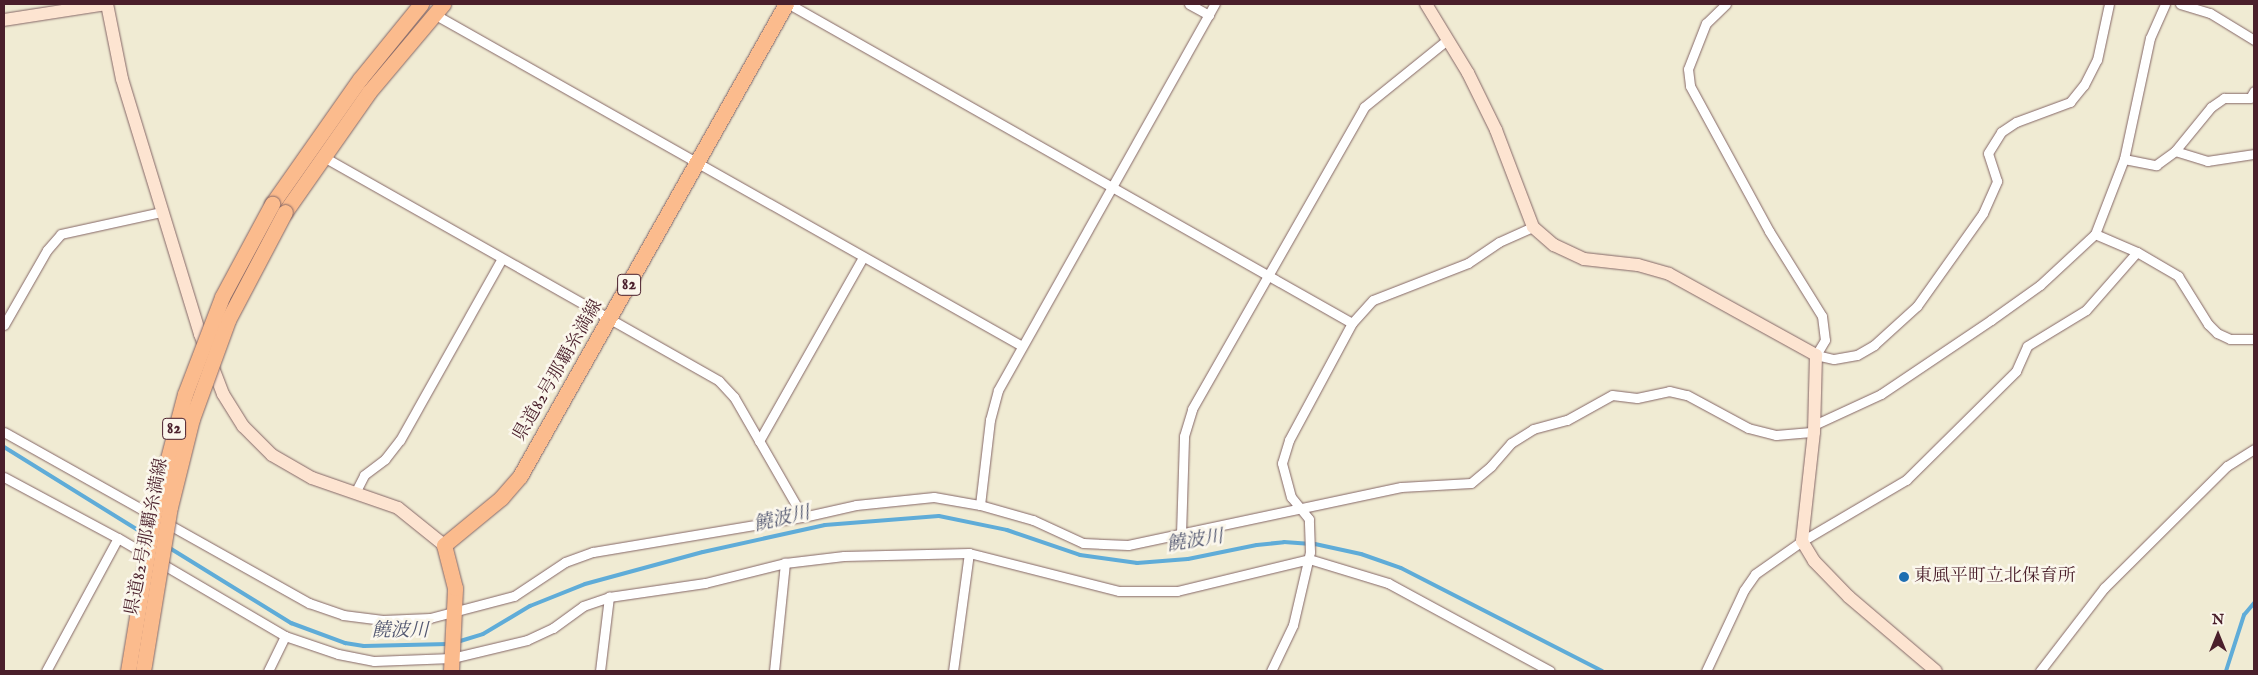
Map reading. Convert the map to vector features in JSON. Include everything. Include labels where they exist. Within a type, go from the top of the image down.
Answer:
[{"type":"main road","name":"県道82号那覇糸満線","points":[[128,671],[154,508],[184,394],[222,297],[272,204],[360,79],[421,4]]},
{"type":"main road","name":"県道82号那覇糸満線","points":[[444,545],[501,498],[520,476],[609,322],[696,162],[788,4]]},
{"type":"main road","name":"県道82号那覇糸満線","points":[[144,671],[170,507],[192,420],[228,320],[285,212],[322,156],[369,92],[438,9]]},
{"type":"main road","points":[[444,545],[455,588],[452,659]]},
{"type":"street","points":[[4,20],[107,4],[122,79],[203,342],[223,394],[243,426],[272,455],[292,468],[354,493],[398,508],[444,545]]},
{"type":"street","points":[[788,4],[1352,323]]},
{"type":"street","points":[[1189,4],[1209,15]]},
{"type":"street","points":[[980,505],[994,405],[998,390],[1215,4]]},
{"type":"street","points":[[1426,4],[1496,130],[1533,227],[1554,245],[1584,259],[1638,265],[1669,274],[1816,355],[1834,359],[1857,355],[1874,345],[1917,306],[1983,213],[1997,181],[1988,153],[2001,132],[2016,122],[2070,102],[2084,85],[2097,60],[2109,4]]},
{"type":"street","points":[[1726,4],[1706,23],[1688,69],[1690,86],[1769,231],[1822,316],[1825,340],[1816,355],[1814,429],[1802,542],[1814,561],[1849,597],[1936,671]]},
{"type":"street","points":[[4,432],[309,603],[343,615],[383,620],[455,618],[514,596],[565,562],[593,552],[803,517],[856,505],[934,497],[980,505],[1033,520],[1083,543],[1128,545],[1401,487],[1471,483],[1492,466],[1511,443],[1533,429],[1567,420],[1612,395],[1637,398],[1669,391],[1687,395],[1748,428],[1776,435],[1814,429],[1881,394],[1991,320],[2040,284],[2095,234],[2124,159],[2150,38],[2165,4]]},
{"type":"street","points":[[2180,4],[2210,14],[2254,40]]},
{"type":"street","points":[[438,9],[696,162],[1022,346]]},
{"type":"street","points":[[1181,534],[1184,436],[1188,421],[1364,107],[1447,40]]},
{"type":"street","points":[[2124,159],[2156,165],[2175,151],[2211,106],[2224,98],[2250,98],[2254,91]]},
{"type":"street","points":[[2175,151],[2207,161],[2254,154]]},
{"type":"street","points":[[322,156],[609,322],[719,381],[734,397],[803,517]]},
{"type":"street","points":[[4,325],[47,250],[61,234],[162,212]]},
{"type":"street","points":[[1271,671],[1293,625],[1309,556],[1309,519],[1291,497],[1282,463],[1288,440],[1352,323],[1373,300],[1468,263],[1499,242],[1533,227]]},
{"type":"street","points":[[2095,234],[2137,252],[2178,276],[2208,324],[2217,332],[2230,339],[2254,339]]},
{"type":"street","points":[[1706,671],[1744,590],[1756,574],[1802,542],[1906,480],[2016,371],[2027,346],[2086,310],[2137,252]]},
{"type":"street","points":[[759,441],[863,257]]},
{"type":"street","points":[[354,493],[364,476],[385,459],[400,440],[501,260]]},
{"type":"street","points":[[2040,671],[2104,588],[2227,466],[2254,448]]},
{"type":"street","points":[[4,477],[118,538],[285,636],[338,654],[374,661],[452,659],[528,640],[553,628],[582,606],[609,597],[706,582],[785,563],[844,556],[970,553],[1119,591],[1177,591],[1309,556],[1388,583],[1550,671]]},
{"type":"street","points":[[46,671],[118,538]]},
{"type":"street","points":[[953,671],[970,553]]},
{"type":"street","points":[[774,671],[785,563]]},
{"type":"street","points":[[600,671],[609,597]]},
{"type":"street","points":[[268,671],[285,636]]},
{"type":"waterway","name":"饒波川","points":[[4,447],[146,535]]},
{"type":"waterway","name":"饒波川","points":[[457,642],[483,634],[530,606],[585,584],[703,552],[825,525],[939,516],[1007,530],[1080,555],[1137,563],[1188,559],[1257,545],[1284,542],[1315,544],[1361,554],[1401,568],[1602,671]]},
{"type":"waterway","name":"饒波川","points":[[168,547],[291,623],[345,643],[364,646],[448,644]]},
{"type":"waterway","name":"饒波川","points":[[2226,671],[2244,615],[2254,603]]},
{"type":"place","name":"東風平町立北保育所","points":[[1904,577]]}]
